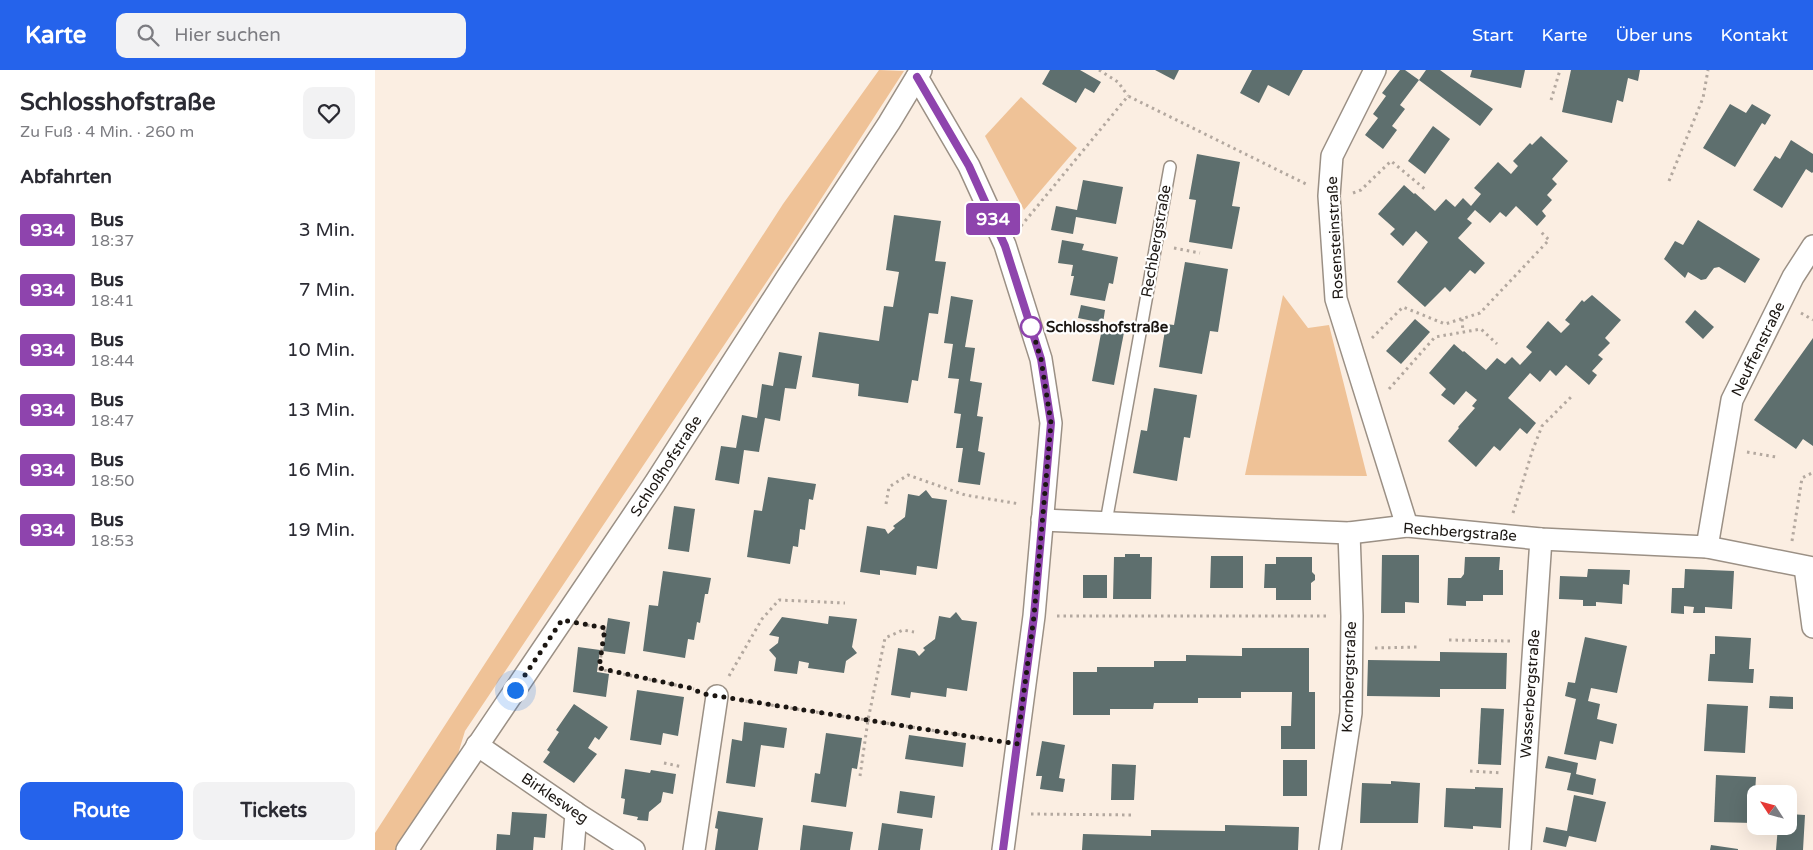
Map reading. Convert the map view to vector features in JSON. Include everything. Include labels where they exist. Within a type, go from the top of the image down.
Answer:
[{"type":"street","name":"Rosensteinstraße","points":[[1375,70],[1332,156],[1330,202],[1336,299],[1407,526]]},
{"type":"street","points":[[919,74],[969,166],[1005,246],[1041,359],[1051,423],[1034,616],[1003,850]]},
{"type":"street","name":"Schloßhofstraße","points":[[407,850],[655,483],[919,74]]},
{"type":"street","name":"Neuffenstraße","points":[[1707,547],[1732,400],[1793,276],[1813,246]]},
{"type":"street","name":"Rechbergstraße","points":[[1042,514],[1106,522],[1349,533],[1407,526],[1541,539],[1707,547],[1802,566]]},
{"type":"street","name":"Kornbergstraße","points":[[1330,850],[1351,713],[1352,616],[1349,533]]},
{"type":"street","name":"Wasserbergstraße","points":[[1520,850],[1541,539]]},
{"type":"street","points":[[1802,566],[1813,627]]},
{"type":"street","points":[[694,850],[717,696]]},
{"type":"street","name":"Birklesweg","points":[[477,745],[575,813],[634,850]]},
{"type":"street","points":[[573,850],[575,813]]},
{"type":"lane","name":"Rechbergstraße","points":[[1106,522],[1170,167]]},
{"type":"path","points":[[1099,70],[1118,82],[1128,96]]},
{"type":"path","points":[[1551,100],[1560,70]]},
{"type":"path","points":[[1669,182],[1703,98],[1708,70]]},
{"type":"path","points":[[1330,202],[1361,190],[1391,161],[1426,190]]},
{"type":"path","points":[[1354,356],[1403,307],[1445,324],[1480,314],[1549,240],[1540,231]]},
{"type":"path","points":[[1156,245],[1200,253]]},
{"type":"path","points":[[1461,319],[1463,332]]},
{"type":"path","points":[[1370,410],[1435,338],[1481,328],[1497,344]]},
{"type":"path","points":[[1506,535],[1533,449],[1543,426],[1573,396]]},
{"type":"path","points":[[1724,448],[1777,457]]},
{"type":"path","points":[[1802,566],[1802,478],[1812,473]]},
{"type":"path","points":[[886,504],[889,486],[908,475],[965,495],[1042,514]]},
{"type":"path","points":[[717,696],[762,619],[779,600],[845,603]]},
{"type":"path","points":[[1034,616],[1352,616]]},
{"type":"path","points":[[562,620],[605,628],[599,668],[690,688],[704,694],[1017,744]]},
{"type":"path","points":[[860,776],[868,720],[885,638],[903,630],[914,632]]},
{"type":"path","points":[[1449,640],[1534,641]]},
{"type":"path","points":[[1351,649],[1419,647]]},
{"type":"path","points":[[1470,771],[1525,774]]},
{"type":"path","points":[[1008,814],[1135,815]]},
{"type":"shaded area","points":[[879,70],[904,71],[788,250],[465,731],[455,764],[400,850],[375,850],[375,833],[783,204]]},
{"type":"shaded area","points":[[1021,97],[1077,148],[1024,210],[985,136]]},
{"type":"shaded area","points":[[1283,295],[1308,328],[1329,325],[1367,476],[1245,475]]},
{"type":"building","points":[[1050,70],[1080,70],[1101,82],[1094,93],[1085,88],[1076,103],[1042,84]]},
{"type":"building","points":[[1155,70],[1179,70],[1174,80]]},
{"type":"building","points":[[1252,70],[1303,70],[1289,96],[1268,85],[1259,103],[1240,93]]},
{"type":"building","points":[[1400,70],[1405,70],[1419,80],[1400,105],[1405,109],[1392,126],[1397,130],[1383,149],[1365,135],[1378,118],[1373,114],[1386,96],[1382,93]]},
{"type":"building","points":[[1426,70],[1440,70],[1493,109],[1480,126],[1419,80]]},
{"type":"building","points":[[1472,70],[1525,70],[1521,88],[1470,77]]},
{"type":"building","points":[[1571,70],[1640,70],[1638,81],[1628,78],[1623,102],[1617,100],[1612,123],[1562,112]]},
{"type":"building","points":[[1730,104],[1746,113],[1752,104],[1771,115],[1765,125],[1762,123],[1735,167],[1703,148]]},
{"type":"building","points":[[1433,126],[1450,139],[1425,174],[1408,161]]},
{"type":"building","points":[[1541,136],[1568,161],[1552,179],[1557,184],[1547,195],[1552,200],[1542,211],[1546,216],[1537,226],[1516,206],[1506,217],[1500,212],[1490,223],[1475,210],[1467,219],[1472,223],[1458,238],[1485,263],[1475,274],[1470,270],[1450,292],[1445,287],[1425,307],[1397,282],[1428,242],[1416,231],[1403,246],[1390,234],[1395,229],[1378,214],[1404,185],[1435,211],[1446,199],[1455,207],[1463,198],[1471,206],[1481,194],[1474,188],[1498,162],[1511,174],[1518,166],[1513,161],[1530,143],[1532,145]]},
{"type":"building","points":[[1791,140],[1813,154],[1813,172],[1806,169],[1782,208],[1753,190],[1775,156],[1780,159]]},
{"type":"building","points":[[1197,154],[1240,162],[1232,206],[1240,207],[1232,249],[1189,242],[1196,200],[1189,199]]},
{"type":"building","points":[[1083,180],[1123,187],[1116,224],[1076,217],[1073,234],[1051,230],[1056,206],[1077,210]]},
{"type":"building","points":[[894,215],[941,221],[935,261],[946,262],[938,314],[929,313],[918,381],[912,380],[908,403],[858,396],[859,384],[812,377],[819,332],[879,341],[884,306],[893,307],[899,272],[886,270]]},
{"type":"building","points":[[1698,220],[1760,259],[1745,283],[1719,267],[1714,268],[1706,279],[1701,280],[1688,272],[1685,278],[1664,259],[1675,241],[1683,245]]},
{"type":"building","points":[[1062,240],[1084,244],[1082,250],[1118,257],[1113,284],[1109,283],[1105,301],[1070,295],[1074,276],[1071,276],[1073,265],[1058,263]]},
{"type":"building","points":[[1185,262],[1228,269],[1218,332],[1210,331],[1202,374],[1159,367],[1166,324],[1174,325]]},
{"type":"building","points":[[1592,295],[1621,320],[1605,338],[1610,343],[1598,355],[1603,359],[1592,371],[1597,375],[1589,385],[1566,365],[1556,376],[1550,370],[1540,382],[1530,373],[1508,398],[1536,423],[1527,434],[1520,428],[1500,451],[1494,446],[1476,467],[1448,441],[1475,408],[1472,406],[1477,400],[1466,391],[1454,405],[1441,395],[1446,389],[1429,373],[1454,344],[1486,370],[1497,358],[1505,364],[1512,357],[1520,365],[1532,352],[1526,347],[1548,321],[1561,333],[1570,324],[1565,320],[1582,300],[1584,302]]},
{"type":"building","points":[[951,296],[973,300],[965,347],[975,348],[970,381],[982,383],[977,416],[983,417],[978,451],[985,453],[980,485],[958,482],[963,448],[956,448],[961,414],[954,413],[959,379],[948,378],[953,344],[944,343]]},
{"type":"building","points":[[1081,305],[1105,310],[1103,323],[1078,318]]},
{"type":"building","points":[[1695,310],[1714,327],[1703,339],[1685,322]]},
{"type":"building","points":[[1415,319],[1430,332],[1401,364],[1386,351]]},
{"type":"building","points":[[1103,323],[1125,327],[1114,385],[1092,381]]},
{"type":"building","points":[[1813,338],[1813,446],[1803,439],[1796,449],[1754,420]]},
{"type":"building","points":[[779,352],[802,356],[796,389],[785,388],[780,421],[765,418],[759,452],[744,450],[739,484],[715,480],[721,446],[736,448],[742,415],[757,418],[762,384],[773,386]]},
{"type":"building","points":[[1154,388],[1197,395],[1190,438],[1184,437],[1177,481],[1133,473],[1141,430],[1147,431]]},
{"type":"building","points":[[768,477],[816,484],[813,500],[809,499],[805,530],[800,529],[798,547],[793,546],[790,564],[747,557],[754,510],[762,511]]},
{"type":"building","points":[[926,490],[932,498],[947,500],[937,569],[917,566],[916,575],[880,570],[880,575],[860,572],[867,526],[885,529],[888,534],[895,528],[893,526],[905,517],[908,494],[919,496]]},
{"type":"building","points":[[674,506],[695,509],[689,552],[668,549]]},
{"type":"building","points":[[1125,554],[1140,554],[1140,557],[1152,557],[1151,599],[1113,599],[1114,557],[1125,557]]},
{"type":"building","points":[[1382,555],[1419,555],[1419,603],[1405,602],[1405,613],[1381,613]]},
{"type":"building","points":[[1211,556],[1243,556],[1243,588],[1210,588]]},
{"type":"building","points":[[1276,557],[1312,557],[1312,572],[1315,575],[1315,580],[1311,583],[1311,600],[1276,600],[1276,588],[1264,588],[1265,564],[1276,564]]},
{"type":"building","points":[[1465,557],[1500,557],[1499,570],[1503,570],[1503,595],[1483,595],[1483,601],[1466,601],[1466,606],[1447,605],[1448,578],[1461,578],[1464,574]]},
{"type":"building","points":[[1588,569],[1630,570],[1629,585],[1623,584],[1622,604],[1596,602],[1596,606],[1583,606],[1583,600],[1559,599],[1560,576],[1587,577]]},
{"type":"building","points":[[1685,569],[1734,571],[1732,609],[1705,607],[1705,613],[1693,613],[1694,607],[1684,606],[1684,614],[1671,613],[1672,588],[1684,588]]},
{"type":"building","points":[[663,571],[711,578],[708,594],[705,594],[700,623],[697,622],[694,640],[688,639],[685,658],[643,651],[649,605],[658,606]]},
{"type":"building","points":[[1083,575],[1107,575],[1107,598],[1083,598]]},
{"type":"building","points":[[956,612],[962,620],[977,622],[967,691],[947,688],[946,697],[911,692],[910,698],[891,695],[898,648],[915,651],[919,656],[925,650],[923,648],[935,639],[939,616],[950,618]]},
{"type":"building","points":[[829,616],[857,619],[852,647],[857,653],[846,661],[844,673],[808,668],[809,663],[799,661],[797,674],[774,671],[776,658],[769,650],[778,643],[779,637],[769,635],[782,617],[828,624]]},
{"type":"building","points":[[608,618],[630,622],[625,654],[603,651]]},
{"type":"building","points":[[1715,636],[1751,638],[1749,669],[1754,669],[1753,683],[1708,681],[1710,654],[1715,654]]},
{"type":"building","points":[[1585,637],[1627,646],[1617,693],[1591,688],[1588,701],[1600,704],[1597,719],[1617,724],[1613,744],[1600,741],[1596,760],[1564,754],[1576,699],[1565,696],[1568,682],[1575,683]]},
{"type":"building","points":[[578,647],[600,650],[597,672],[609,674],[606,697],[573,692]]},
{"type":"building","points":[[1242,648],[1309,648],[1309,692],[1315,692],[1315,749],[1281,749],[1281,726],[1291,726],[1292,692],[1241,692],[1241,698],[1198,698],[1198,703],[1154,703],[1153,709],[1110,709],[1110,715],[1073,715],[1073,672],[1097,672],[1097,667],[1154,667],[1154,661],[1186,661],[1186,655],[1242,656]]},
{"type":"building","points":[[1440,652],[1507,653],[1506,689],[1440,689],[1440,697],[1367,696],[1368,660],[1440,661]]},
{"type":"building","points":[[637,690],[684,697],[678,736],[663,733],[661,745],[630,740]]},
{"type":"building","points":[[1770,696],[1793,697],[1793,709],[1769,708]]},
{"type":"building","points":[[574,704],[608,727],[599,740],[595,737],[588,748],[597,754],[574,783],[543,762],[550,752],[547,750],[559,732],[556,730]]},
{"type":"building","points":[[1707,704],[1748,706],[1745,753],[1704,751]]},
{"type":"building","points":[[1481,708],[1504,709],[1501,765],[1478,764]]},
{"type":"building","points":[[744,722],[787,728],[784,748],[761,745],[755,787],[726,783],[732,739],[742,741]]},
{"type":"building","points":[[826,733],[862,738],[857,769],[852,768],[846,807],[811,802],[815,773],[820,774]]},
{"type":"building","points":[[909,735],[966,743],[963,767],[905,759]]},
{"type":"building","points":[[1042,741],[1065,745],[1059,778],[1065,779],[1063,792],[1040,789],[1042,776],[1036,776]]},
{"type":"building","points":[[1548,756],[1578,763],[1576,774],[1596,779],[1593,795],[1567,790],[1571,773],[1545,768]]},
{"type":"building","points":[[1283,760],[1307,760],[1307,796],[1283,796]]},
{"type":"building","points":[[1112,764],[1136,765],[1134,800],[1111,800]]},
{"type":"building","points":[[625,769],[650,773],[651,770],[676,774],[673,794],[663,792],[661,802],[649,812],[648,821],[637,820],[638,817],[623,814],[625,799],[621,798]]},
{"type":"building","points":[[1716,775],[1756,777],[1755,785],[1747,785],[1747,823],[1714,822]]},
{"type":"building","points":[[1391,781],[1420,783],[1418,823],[1360,823],[1362,783],[1391,784]]},
{"type":"building","points":[[1475,787],[1503,788],[1501,828],[1473,826],[1473,829],[1444,827],[1446,788],[1475,789]]},
{"type":"building","points":[[900,791],[935,796],[932,818],[897,813]]},
{"type":"building","points":[[1574,795],[1606,802],[1596,842],[1569,836],[1566,847],[1543,842],[1546,827],[1567,831]]},
{"type":"building","points":[[718,811],[763,818],[758,850],[715,850],[718,829],[715,828]]},
{"type":"building","points":[[512,812],[547,814],[545,838],[534,837],[533,850],[496,850],[497,834],[510,835]]},
{"type":"building","points":[[1797,814],[1805,815],[1803,850],[1776,850],[1777,835],[1797,835]]},
{"type":"building","points":[[882,823],[923,829],[920,850],[878,850]]},
{"type":"building","points":[[803,825],[853,832],[850,850],[800,850]]},
{"type":"building","points":[[1225,825],[1299,827],[1298,850],[1082,850],[1083,834],[1151,836],[1151,830],[1225,831]]},
{"type":"building","points":[[1711,845],[1738,849],[1738,850],[1710,850]]},
{"type":"bus line","name":"934","points":[[917,77],[969,166],[1005,246],[1041,359],[1051,423],[1034,616],[1003,850]]},
{"type":"place","name":"Schlosshofstraße","points":[[1031,327]]},
{"type":"route","points":[[515,690],[562,620],[605,628],[599,668],[690,688],[704,694],[1017,744],[1034,616],[1051,423],[1041,359],[1031,327]]}]
